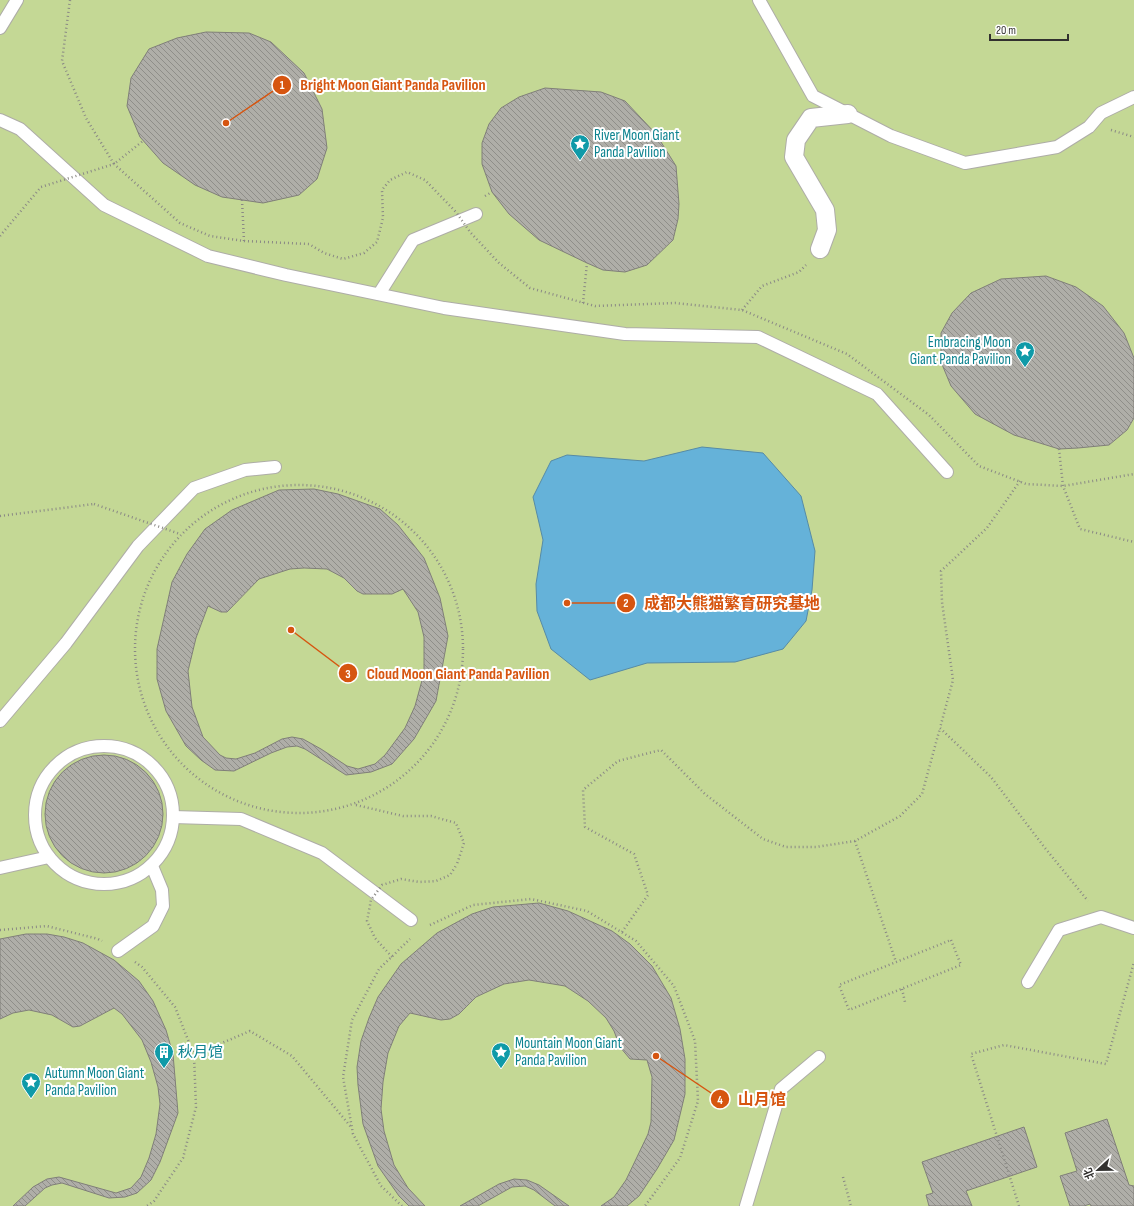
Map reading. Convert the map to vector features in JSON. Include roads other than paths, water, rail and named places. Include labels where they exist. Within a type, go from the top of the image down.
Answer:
[{"type":"street","points":[[820,249],[827,230],[826,210],[794,157],[796,140],[812,118],[848,114]]},
{"type":"lane","points":[[759,0],[813,96],[891,136],[965,163],[1057,147],[1089,127],[1101,113],[1134,97]]},
{"type":"lane","points":[[0,28],[9,6]]},
{"type":"lane","points":[[0,120],[20,129],[104,205],[208,256],[286,275],[444,308],[625,334],[758,337],[877,394],[947,472]]},
{"type":"lane","points":[[379,294],[413,240],[476,214]]},
{"type":"lane","points":[[0,721],[66,643],[138,546],[194,488],[245,470],[275,467]]},
{"type":"lane","points":[[107,746],[130,750],[149,762],[164,780],[172,802],[173,817],[173,825],[166,847],[152,866],[133,878],[110,884],[87,882],[66,873],[50,857],[39,838],[35,815],[39,793],[49,774],[65,758],[85,748],[107,746]]},
{"type":"lane","points":[[173,817],[240,819],[322,853],[411,920]]},
{"type":"lane","points":[[0,868],[50,857]]},
{"type":"lane","points":[[118,951],[153,926],[163,906],[162,890],[152,866]]},
{"type":"lane","points":[[1028,982],[1059,930],[1101,917],[1134,928]]},
{"type":"lane","points":[[746,1206],[781,1089],[820,1057]]},
{"type":"water","points":[[702,447],[763,453],[801,496],[815,551],[812,590],[806,621],[783,649],[735,662],[647,663],[590,680],[551,649],[537,611],[536,584],[543,540],[533,497],[551,461],[567,455],[644,461]]},
{"type":"place","name":"Bright Moon Giant Panda Pavilion","points":[[226,123]]},
{"type":"place","name":"River Moon Giant Panda Pavilion","points":[[580,161]]},
{"type":"place","name":"Embracing Moon Giant Panda Pavilion","points":[[1025,368]]},
{"type":"place","name":"成都大熊猫繁育研究基地","points":[[567,603]]},
{"type":"place","name":"Cloud Moon Giant Panda Pavilion","points":[[291,630]]},
{"type":"place","name":"山月馆","points":[[656,1056]]},
{"type":"place","name":"秋月馆","points":[[164,1069]]},
{"type":"place","name":"Mountain Moon Giant Panda Pavilion","points":[[501,1069]]},
{"type":"place","name":"Autumn Moon Giant Panda Pavilion","points":[[31,1099]]}]
